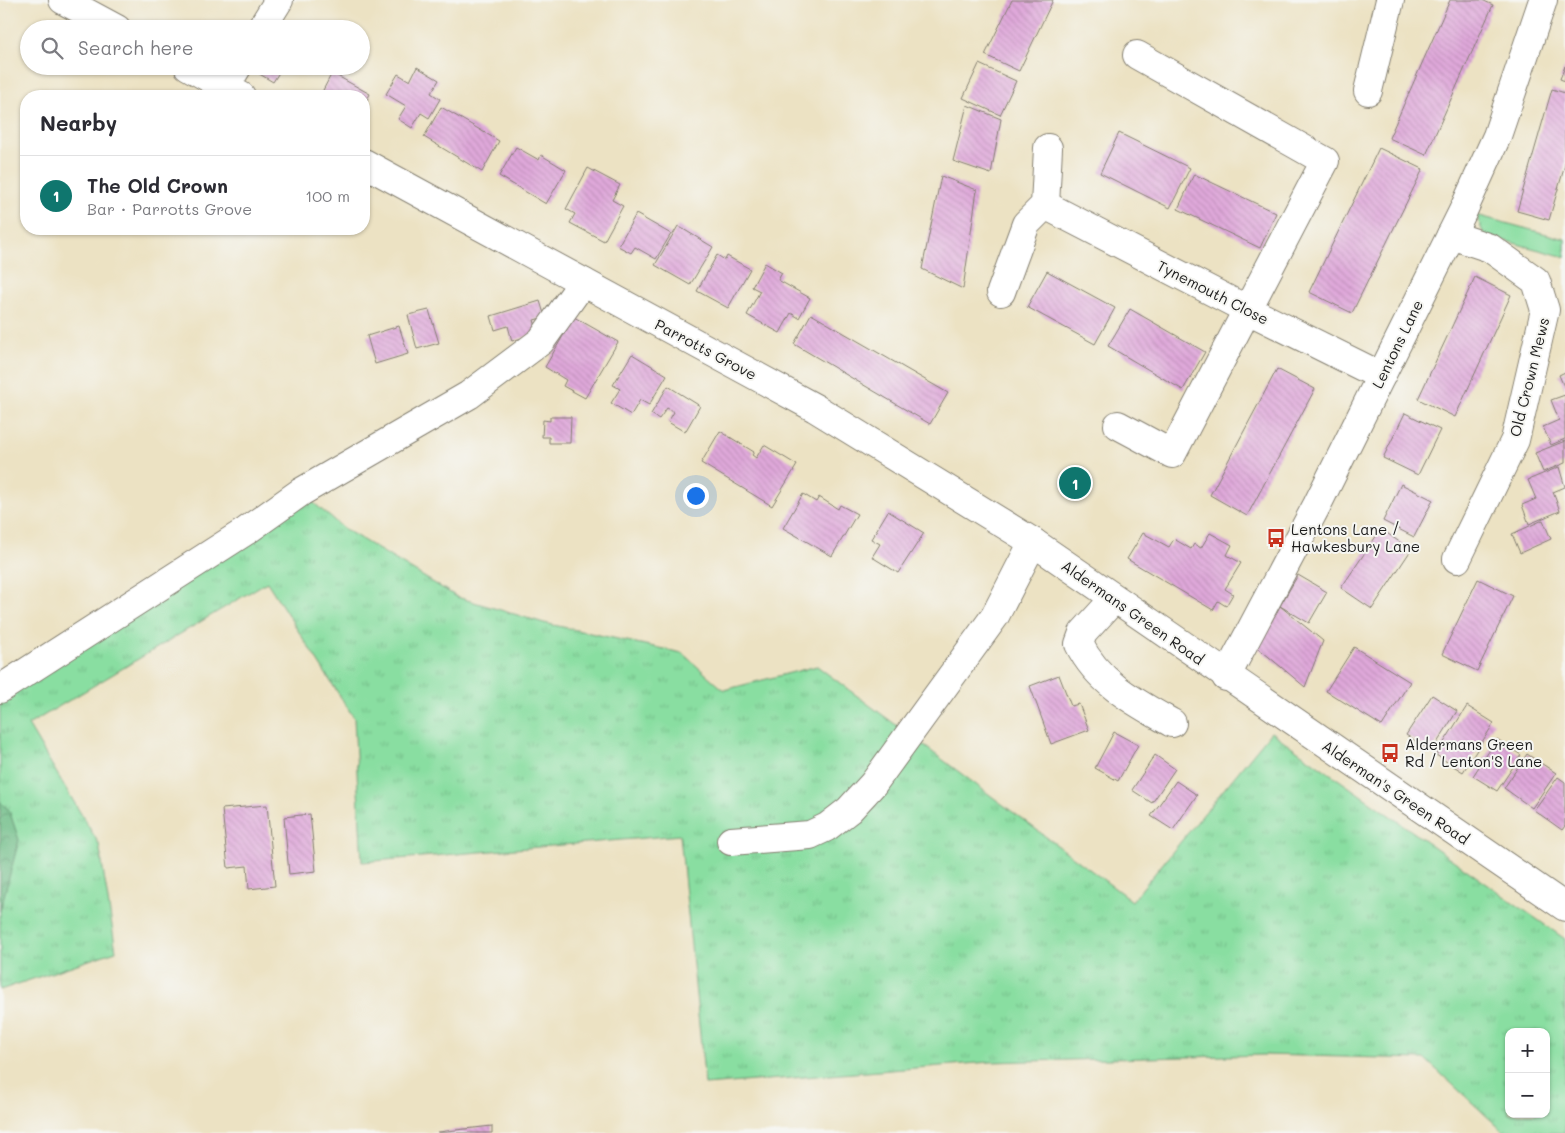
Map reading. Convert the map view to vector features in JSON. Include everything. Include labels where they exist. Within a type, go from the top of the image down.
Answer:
[{"type":"street","points":[[63,0],[100,20]]},
{"type":"street","points":[[267,20],[279,0]]},
{"type":"street","points":[[1368,91],[1390,0]]},
{"type":"street","name":"Lentons Lane","points":[[1226,677],[1382,376],[1451,235],[1497,136],[1542,0]]},
{"type":"street","points":[[1118,425],[1172,454],[1246,309],[1325,161],[1137,55]]},
{"type":"street","points":[[212,75],[234,83]]},
{"type":"street","points":[[1001,292],[1026,224],[1046,205],[1048,148]]},
{"type":"street","name":"Parrotts Grove","points":[[370,166],[815,408],[1037,545]]},
{"type":"street","name":"Tynemouth Close","points":[[1046,205],[1246,309],[1382,376]]},
{"type":"street","name":"Old Crown Mews","points":[[1451,235],[1490,248],[1536,281],[1545,310],[1515,440],[1457,559]]},
{"type":"street","points":[[0,689],[246,531],[308,488],[469,395],[541,340],[583,282]]},
{"type":"street","points":[[731,841],[810,835],[827,827],[848,810],[873,784],[995,616],[1037,545]]},
{"type":"street","name":"Aldermans Green Road","points":[[1037,545],[1226,677]]},
{"type":"street","points":[[1114,599],[1083,633],[1078,644],[1100,676],[1124,696],[1172,723]]},
{"type":"street","name":"Alderman's Green Road","points":[[1226,677],[1565,907]]},
{"type":"green space","points":[[1476,215],[1565,239],[1565,257],[1484,235]]},
{"type":"green space","points":[[301,492],[343,528],[457,597],[544,623],[682,653],[724,690],[817,666],[1132,901],[1271,732],[1565,939],[1565,1133],[1505,1133],[1425,1059],[1264,1055],[990,1062],[705,1085],[680,835],[362,862],[354,718],[267,582],[28,725],[99,844],[116,951],[0,990],[0,689]]},
{"type":"green space","points":[[0,802],[9,810],[19,840],[0,911]]},
{"type":"building","points":[[1012,0],[1053,0],[1019,71],[985,55]]},
{"type":"building","points":[[1450,0],[1482,0],[1493,5],[1426,155],[1389,138]]},
{"type":"building","points":[[979,64],[1016,81],[1000,115],[963,98]]},
{"type":"building","points":[[1565,66],[1565,81],[1560,79]]},
{"type":"building","points":[[417,67],[439,80],[431,93],[440,99],[429,118],[421,113],[412,128],[398,119],[406,106],[386,94],[398,74],[410,81]]},
{"type":"building","points":[[261,75],[277,75],[273,82]]},
{"type":"building","points":[[331,75],[336,75],[363,90],[323,90]]},
{"type":"building","points":[[1552,89],[1565,93],[1565,165],[1549,220],[1517,211]]},
{"type":"building","points":[[967,105],[1001,119],[991,174],[953,161]]},
{"type":"building","points":[[441,107],[499,141],[482,172],[424,137]]},
{"type":"building","points":[[1119,133],[1190,168],[1170,208],[1100,173]]},
{"type":"building","points":[[516,147],[539,160],[541,155],[566,170],[546,204],[499,176]]},
{"type":"building","points":[[1379,148],[1423,169],[1352,313],[1309,292]]},
{"type":"building","points":[[588,168],[620,185],[612,200],[623,206],[604,241],[570,223],[575,214],[566,209]]},
{"type":"building","points":[[1194,174],[1276,213],[1260,248],[1178,209]]},
{"type":"building","points":[[941,176],[977,190],[963,289],[922,269]]},
{"type":"building","points":[[636,214],[671,234],[656,259],[635,247],[631,253],[618,246]]},
{"type":"building","points":[[678,226],[713,247],[690,285],[655,265]]},
{"type":"building","points":[[717,255],[725,260],[727,256],[750,269],[728,308],[697,291]]},
{"type":"building","points":[[765,263],[782,273],[778,280],[810,298],[799,318],[791,313],[780,333],[747,315],[760,291],[752,287]]},
{"type":"building","points":[[1047,271],[1115,308],[1095,344],[1027,307]]},
{"type":"building","points":[[1475,277],[1511,295],[1455,417],[1418,399]]},
{"type":"building","points":[[540,301],[545,317],[534,320],[538,333],[512,341],[508,326],[495,330],[491,316]]},
{"type":"building","points":[[1130,309],[1205,352],[1183,390],[1108,346]]},
{"type":"building","points":[[429,310],[439,343],[417,349],[408,315]]},
{"type":"building","points":[[811,314],[948,393],[930,424],[794,344]]},
{"type":"building","points":[[574,317],[618,342],[585,398],[563,386],[566,380],[545,367]]},
{"type":"building","points":[[399,326],[408,354],[375,364],[367,336]]},
{"type":"building","points":[[632,354],[667,375],[649,405],[640,400],[631,415],[611,403],[620,389],[613,385]]},
{"type":"building","points":[[1277,369],[1315,389],[1247,516],[1210,495]]},
{"type":"building","points":[[1565,372],[1565,389],[1559,375]]},
{"type":"building","points":[[668,386],[700,406],[685,432],[668,422],[674,412],[667,408],[659,419],[651,414]]},
{"type":"building","points":[[1565,395],[1565,439],[1551,445],[1543,427],[1559,420],[1551,400]]},
{"type":"building","points":[[1405,413],[1440,430],[1418,475],[1383,458]]},
{"type":"building","points":[[550,417],[571,417],[570,443],[549,443],[549,437],[542,437],[543,420],[550,421]]},
{"type":"building","points":[[720,431],[754,452],[752,455],[756,458],[764,445],[797,465],[772,506],[701,463]]},
{"type":"building","points":[[1565,441],[1565,463],[1543,472],[1535,453]]},
{"type":"building","points":[[1559,467],[1565,487],[1553,492],[1560,511],[1529,524],[1522,505],[1536,499],[1528,480]]},
{"type":"building","points":[[1401,484],[1433,500],[1414,537],[1383,521]]},
{"type":"building","points":[[803,494],[816,502],[819,497],[838,509],[840,505],[857,514],[832,556],[783,528]]},
{"type":"building","points":[[888,511],[924,533],[898,573],[872,557],[880,544],[871,539]]},
{"type":"building","points":[[1543,520],[1551,539],[1520,553],[1512,534]]},
{"type":"building","points":[[1381,529],[1411,550],[1372,609],[1341,588]]},
{"type":"building","points":[[1143,533],[1169,547],[1174,539],[1191,549],[1194,544],[1201,548],[1210,533],[1232,545],[1227,555],[1241,563],[1225,589],[1233,594],[1226,606],[1218,601],[1213,610],[1127,559]]},
{"type":"building","points":[[1298,575],[1327,592],[1309,623],[1280,606]]},
{"type":"building","points":[[1478,579],[1513,596],[1477,671],[1442,654]]},
{"type":"building","points":[[1280,606],[1323,641],[1305,687],[1257,647]]},
{"type":"building","points":[[1354,647],[1410,682],[1382,726],[1326,691]]},
{"type":"building","points":[[1059,675],[1071,706],[1079,704],[1089,730],[1051,744],[1030,686]]},
{"type":"building","points":[[1432,695],[1457,711],[1432,751],[1406,735]]},
{"type":"building","points":[[1467,706],[1494,723],[1463,772],[1436,755]]},
{"type":"building","points":[[1114,732],[1138,745],[1118,781],[1095,768]]},
{"type":"building","points":[[1497,739],[1521,755],[1497,791],[1473,776]]},
{"type":"building","points":[[1527,754],[1556,773],[1532,808],[1504,788]]},
{"type":"building","points":[[1155,755],[1175,769],[1152,803],[1132,790]]},
{"type":"building","points":[[1558,777],[1565,782],[1565,826],[1562,830],[1534,810]]},
{"type":"building","points":[[1176,781],[1197,795],[1173,830],[1151,816]]},
{"type":"building","points":[[267,805],[275,886],[249,889],[247,866],[228,868],[222,809]]},
{"type":"building","points":[[310,814],[316,871],[289,874],[284,817]]},
{"type":"building","points":[[492,1126],[492,1133],[438,1133],[438,1132]]},
{"type":"place","name":"The Old Crown","points":[[1075,483]]},
{"type":"place","name":"Lentons Lane / Hawkesbury Lane","points":[[1276,538]]},
{"type":"place","name":"Aldermans Green Rd / Lenton'S Lane","points":[[1390,753]]}]
